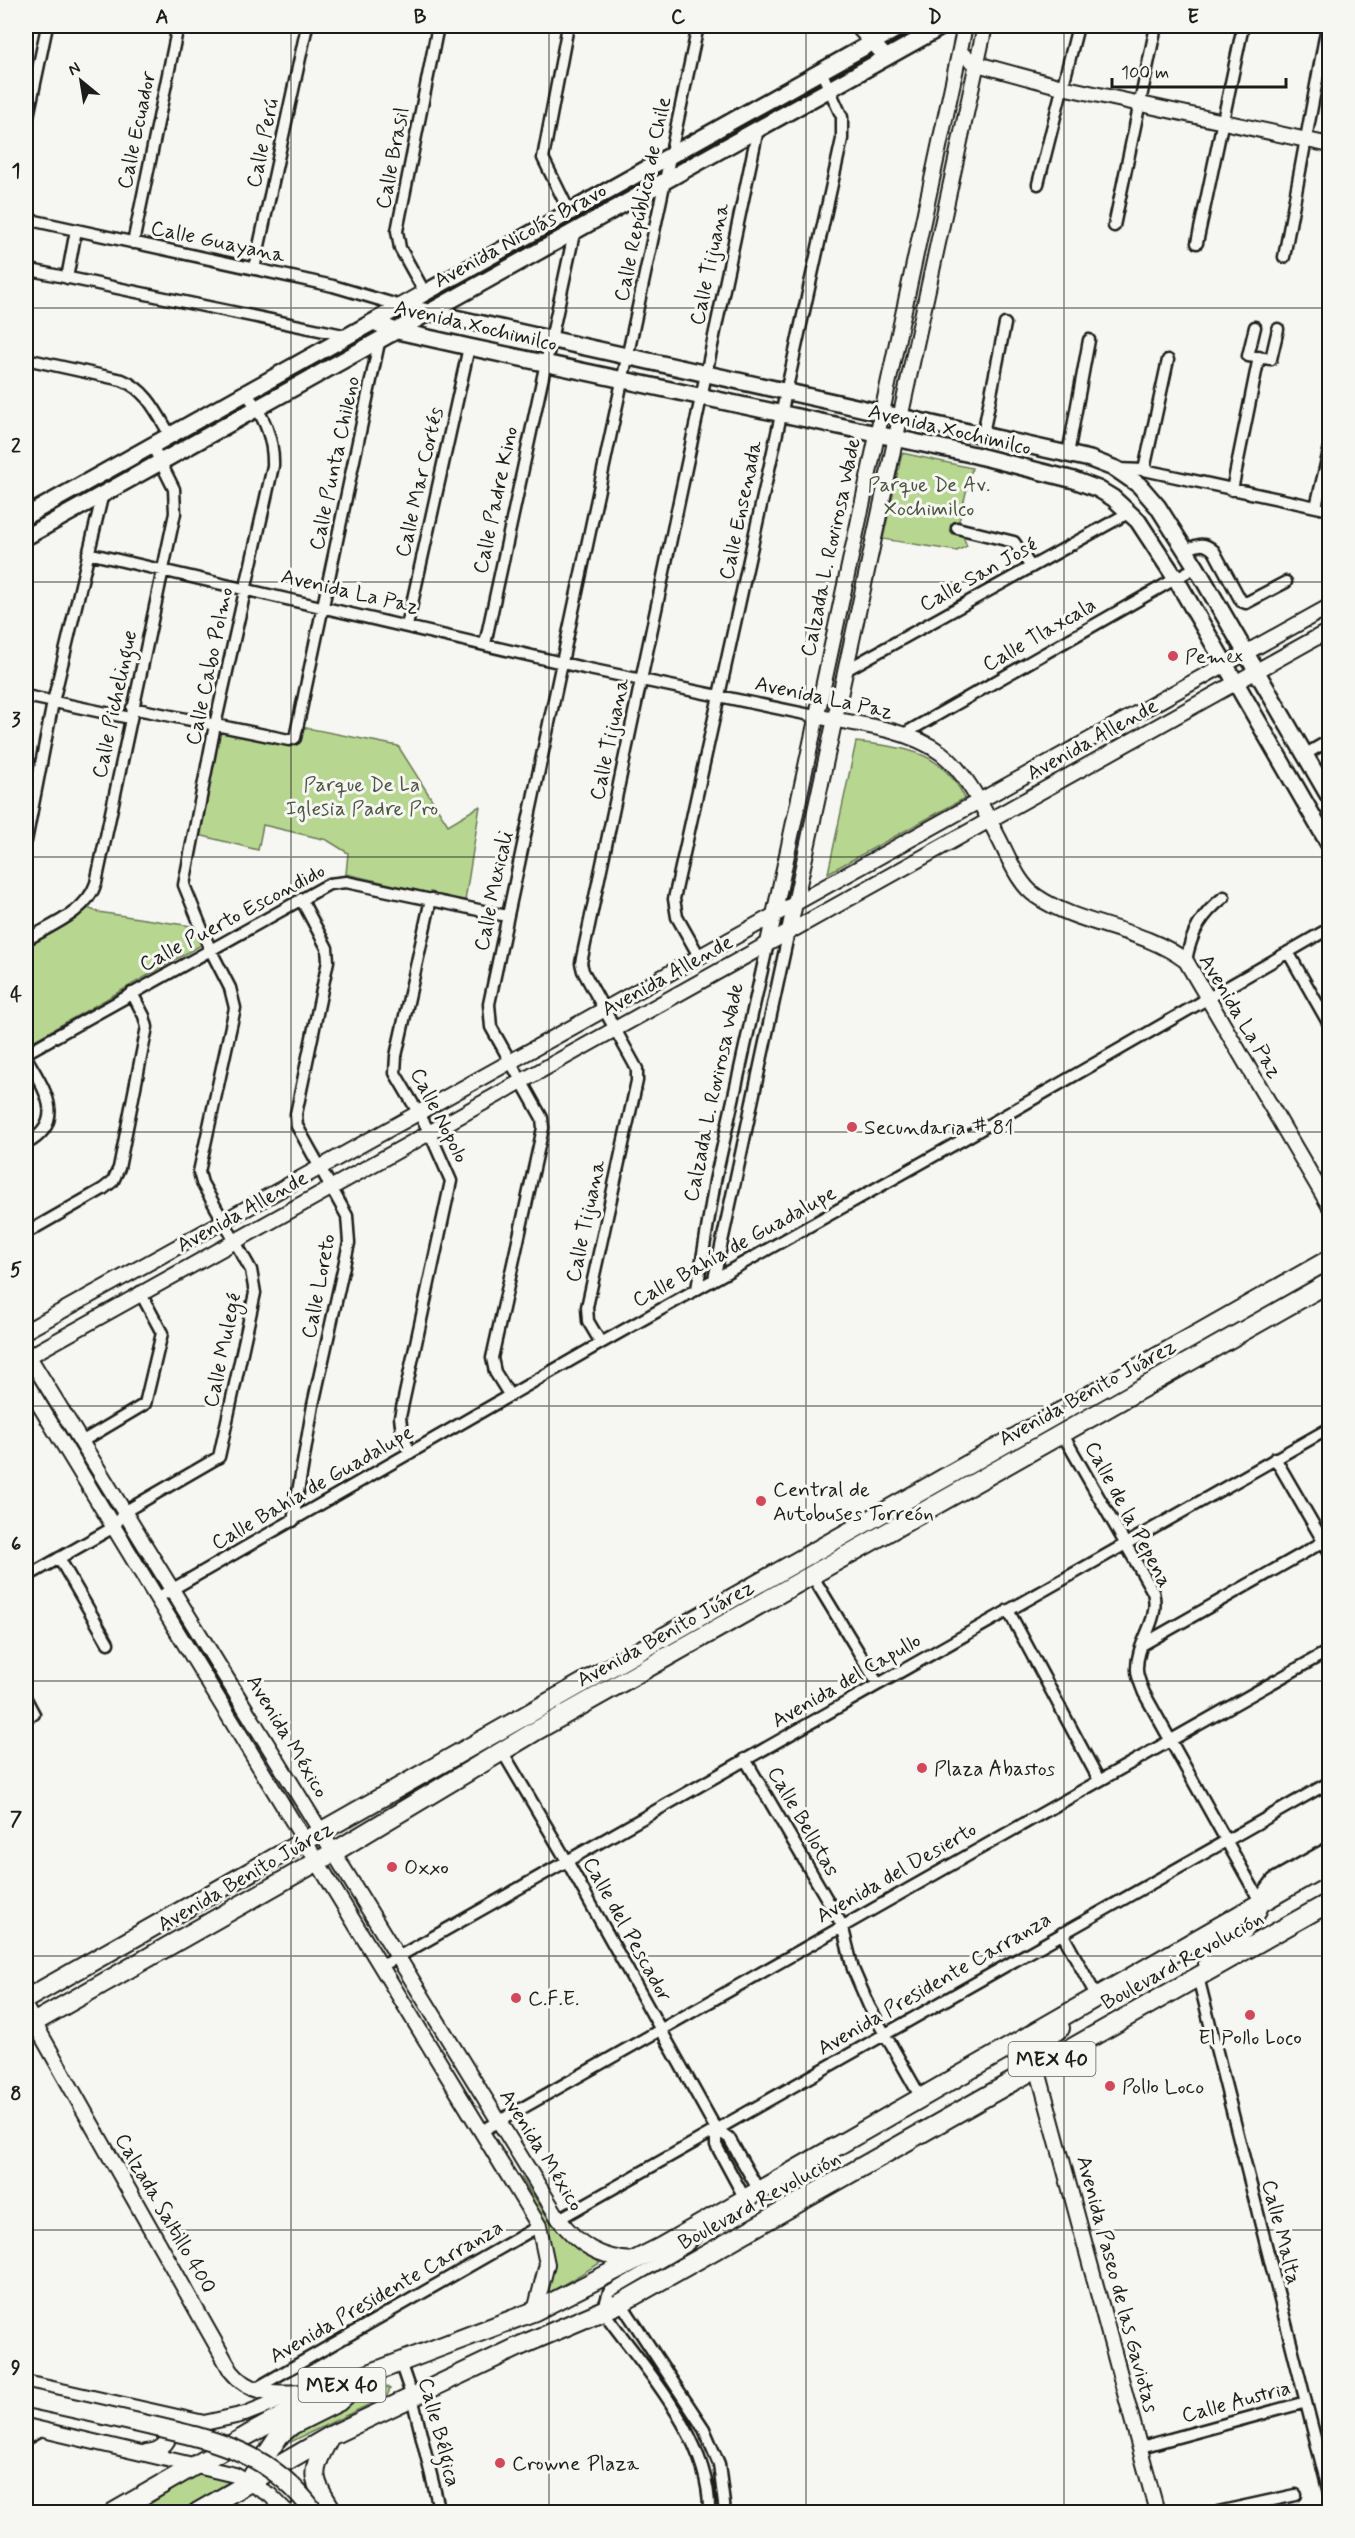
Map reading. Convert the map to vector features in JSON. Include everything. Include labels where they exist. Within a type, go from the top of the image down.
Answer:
[{"type":"main road","name":"Avenida Nicolás Bravo","points":[[26,537],[423,313],[943,26]]},
{"type":"main road","name":"Avenida Nicolás Bravo","points":[[26,516],[873,42],[895,27]]},
{"type":"main road","name":"Avenida Xochimilco","points":[[401,306],[423,313],[901,415],[1068,454],[1116,469],[1139,485],[1158,507],[1186,550],[1329,798]]},
{"type":"main road","name":"Avenida Xochimilco","points":[[374,321],[387,334],[469,347],[895,438],[1074,480],[1098,489],[1130,512],[1176,579],[1329,846]]},
{"type":"main road","name":"Avenida Benito Juárez","points":[[26,1999],[1329,1259]]},
{"type":"main road","name":"Avenida Benito Juárez","points":[[28,2019],[334,1852],[534,1732],[813,1577],[1329,1282]]},
{"type":"main road","points":[[1151,1360],[1161,1377]]},
{"type":"main road","points":[[793,1563],[813,1577],[825,1556],[876,1525],[887,1509]]},
{"type":"main road","points":[[534,1732],[549,1713],[549,1701]]},
{"type":"main road","points":[[1198,1977],[1210,1960],[1247,1927],[1254,1918],[1260,1901],[1275,1881],[1329,1850]]},
{"type":"main road","name":"MEX 40","points":[[114,2512],[195,2464],[340,2385],[535,2311],[635,2260],[1329,1863]]},
{"type":"main road","name":"Boulevard Revolución","points":[[198,2512],[330,2436],[522,2345],[621,2303],[1329,1902]]},
{"type":"main road","points":[[1037,2067],[1036,2052],[1043,2039],[1084,2012],[1096,1995]]},
{"type":"main road","points":[[248,2482],[267,2458],[279,2436],[292,2426],[338,2402],[370,2374]]},
{"type":"main road","points":[[26,2398],[218,2441],[264,2463],[325,2510]]},
{"type":"main road","points":[[26,2409],[219,2454],[257,2471],[277,2486],[298,2512],[314,2502],[325,2510]]},
{"type":"main road","points":[[325,2510],[314,2474],[317,2462],[330,2436]]},
{"type":"street","points":[[26,126],[47,26]]},
{"type":"street","name":"Calle Ecuador","points":[[133,243],[178,26]]},
{"type":"street","name":"Calle Perú","points":[[254,269],[307,26]]},
{"type":"street","name":"Calle Brasil","points":[[425,293],[400,248],[397,231],[438,26]]},
{"type":"street","points":[[568,26],[543,158],[569,211]]},
{"type":"street","name":"Calle República de Chile","points":[[622,380],[698,26]]},
{"type":"street","points":[[857,26],[886,57]]},
{"type":"street","name":"Calzada L. Rovirosa Wade","points":[[697,1289],[715,1181],[965,26]]},
{"type":"street","name":"Calzada L. Rovirosa Wade","points":[[714,1279],[985,26]]},
{"type":"street","points":[[1038,184],[1078,26]]},
{"type":"street","points":[[1114,226],[1156,26]]},
{"type":"street","points":[[1197,243],[1243,26]]},
{"type":"street","points":[[1284,258],[1304,140],[1327,26]]},
{"type":"street","points":[[895,27],[905,46]]},
{"type":"street","points":[[960,53],[977,64],[1062,87],[1329,145]]},
{"type":"street","name":"Calle Ensenada","points":[[699,956],[677,917],[674,899],[842,138],[842,117],[821,71]]},
{"type":"street","name":"Calle Tijuana","points":[[601,1343],[588,1321],[587,1306],[637,1081],[637,1069],[583,971],[581,963],[758,129]]},
{"type":"street","name":"Calle Guayana","points":[[26,219],[333,286],[401,306]]},
{"type":"street","name":"Calle Padre Kino","points":[[485,644],[574,229]]},
{"type":"street","points":[[67,278],[76,230]]},
{"type":"street","points":[[26,269],[348,336]]},
{"type":"street","points":[[983,434],[1005,324]]},
{"type":"street","points":[[1255,327],[1248,356],[1271,359],[1278,329]]},
{"type":"street","name":"Calle Punta Chileno","points":[[215,725],[289,740],[295,738],[387,334]]},
{"type":"street","points":[[1068,454],[1089,340]]},
{"type":"street","name":"Calle Mar Cortés","points":[[407,626],[469,347]]},
{"type":"street","points":[[1232,490],[1259,357]]},
{"type":"street","points":[[26,359],[122,380],[135,385],[145,394],[170,435]]},
{"type":"street","points":[[1144,471],[1168,360]]},
{"type":"street","name":"Calle Mexicali","points":[[510,1396],[495,1372],[492,1358],[543,1128],[542,1118],[491,1027],[489,1016],[507,916],[622,380]]},
{"type":"street","name":"Calle Cabo Polmo","points":[[210,949],[184,885],[215,725],[273,466],[273,450],[257,406],[246,393]]},
{"type":"street","name":"Calle Pichelingue","points":[[26,940],[79,909],[93,892],[177,500],[152,445]]},
{"type":"street","points":[[1316,507],[1329,447]]},
{"type":"street","points":[[1116,469],[1144,471],[1329,510]]},
{"type":"street","points":[[26,841],[53,702],[103,493]]},
{"type":"street","name":"Calle San José","points":[[846,670],[1130,512]]},
{"type":"street","points":[[957,528],[1014,542],[1031,567]]},
{"type":"street","points":[[1186,550],[1200,544],[1207,544],[1214,551],[1240,602],[1246,603],[1286,582]]},
{"type":"street","name":"Avenida La Paz","points":[[88,553],[562,663],[902,735],[941,753],[952,764],[978,801],[1021,879],[1034,895],[1055,908],[1157,943],[1186,961],[1329,1208]]},
{"type":"street","name":"Calle Tlaxcala","points":[[902,735],[1196,567]]},
{"type":"street","name":"Avenida Allende","points":[[26,1331],[795,901],[1329,606]]},
{"type":"street","name":"Avenida Allende","points":[[26,1355],[1329,630]]},
{"type":"street","points":[[26,696],[53,702],[215,725]]},
{"type":"street","points":[[1304,754],[1329,740]]},
{"type":"street","name":"Calle Puerto Escondido","points":[[26,1055],[210,949],[301,898],[329,885],[346,882],[507,916]]},
{"type":"street","points":[[1186,961],[1189,942],[1197,924],[1209,909],[1224,897]]},
{"type":"street","name":"Calle Loreto","points":[[293,1521],[313,1405],[349,1243],[347,1216],[301,1136],[296,1114],[328,962],[327,948],[301,898]]},
{"type":"street","name":"Calle Nopolo","points":[[410,1454],[402,1432],[400,1417],[452,1181],[429,1131],[395,1073],[396,1056],[431,899]]},
{"type":"street","name":"Calle Bahía de Guadalupe","points":[[157,1598],[601,1343],[964,1139],[1329,928]]},
{"type":"street","name":"Calle Mulegé","points":[[124,1512],[219,1457],[255,1293],[251,1270],[198,1172],[235,1008],[230,988],[210,949]]},
{"type":"street","points":[[1288,952],[1329,1026]]},
{"type":"street","points":[[26,1233],[103,1190],[113,1181],[119,1168],[147,1027],[132,993]]},
{"type":"street","points":[[26,1055],[48,1098],[50,1108],[43,1131],[37,1138],[26,1144]]},
{"type":"street","points":[[81,1442],[145,1404],[162,1333],[140,1292]]},
{"type":"street","name":"Avenida México","points":[[26,1355],[559,2219],[584,2246],[608,2257],[635,2260]]},
{"type":"street","name":"Avenida México","points":[[26,1383],[539,2226],[547,2264],[535,2311]]},
{"type":"street","name":"Avenida del Capullo","points":[[382,1966],[1329,1428]]},
{"type":"street","name":"Calle de la Pepena","points":[[1062,1433],[1153,1592],[1156,1613],[1141,1645],[1137,1673],[1144,1693],[1260,1901]]},
{"type":"street","points":[[1275,1458],[1326,1540],[1329,1553]]},
{"type":"street","points":[[26,1577],[114,1527],[124,1512]]},
{"type":"street","points":[[1141,1645],[1326,1540]]},
{"type":"street","points":[[58,1558],[108,1643]]},
{"type":"street","points":[[813,1577],[878,1684]]},
{"type":"street","points":[[1008,1610],[1100,1780]]},
{"type":"street","name":"Avenida del Desierto","points":[[482,2131],[1329,1650]]},
{"type":"street","points":[[26,1699],[34,1714]]},
{"type":"street","name":"Calle del Pescador","points":[[502,1751],[567,1861],[716,2129]]},
{"type":"street","name":"Calle Bellotas","points":[[745,1760],[842,1925],[860,1986],[920,2096]]},
{"type":"street","name":"Avenida Presidente Carranza","points":[[559,2219],[1329,1782]]},
{"type":"street","points":[[1062,1933],[1096,1995]]},
{"type":"street","name":"Calle Malta","points":[[1198,1977],[1329,2497]]},
{"type":"street","name":"Calzada Saltillo 400","points":[[28,2019],[231,2370],[240,2382],[253,2390]]},
{"type":"street","name":"Avenida Paseo de las Gaviotas","points":[[1037,2067],[1157,2512]]},
{"type":"street","points":[[716,2129],[729,2138],[751,2193]]},
{"type":"street","points":[[716,2129],[716,2145],[751,2193]]},
{"type":"street","points":[[709,2512],[708,2486],[702,2463],[676,2412],[603,2312],[609,2292],[686,2247],[715,2214]]},
{"type":"street","name":"Avenida Presidente Carranza","points":[[253,2390],[539,2226]]},
{"type":"street","points":[[621,2303],[704,2429],[719,2464],[725,2512]]},
{"type":"street","name":"Calle Bélgica","points":[[400,2362],[412,2397],[441,2512]]},
{"type":"street","points":[[26,2383],[167,2416],[204,2422],[218,2422],[300,2392]]},
{"type":"street","points":[[253,2390],[267,2393],[300,2392],[340,2385]]},
{"type":"street","name":"Calle Austria","points":[[1141,2447],[1306,2402]]},
{"type":"street","points":[[676,2412],[689,2404]]},
{"type":"street","points":[[144,2452],[155,2451],[164,2446],[170,2437],[171,2426],[167,2416]]},
{"type":"street","points":[[26,2426],[235,2475],[270,2495],[287,2512]]},
{"type":"street","points":[[26,2439],[42,2430]]},
{"type":"street","points":[[1218,2512],[1296,2495]]},
{"type":"green space","name":"Parque De Av. Xochimilco","points":[[902,453],[972,468],[958,525],[967,546],[957,551],[883,539]]},
{"type":"green space","name":"Parque De La Iglesia Padre Pro","points":[[216,727],[297,745],[302,727],[398,746],[448,825],[480,806],[465,901],[346,874],[348,853],[327,840],[263,825],[258,850],[195,834]]},
{"type":"green space","points":[[856,742],[905,749],[932,760],[944,769],[965,798],[828,873]]},
{"type":"green space","points":[[85,907],[98,912],[191,926],[201,945],[26,1045],[26,941]]},
{"type":"green space","points":[[521,2177],[552,2224],[568,2241],[600,2263],[549,2293],[551,2250],[547,2227]]},
{"type":"green space","points":[[385,2386],[390,2389],[387,2396],[280,2447],[300,2425]]},
{"type":"green space","points":[[199,2473],[234,2479],[179,2512],[137,2512]]},
{"type":"place","name":"Pemex","points":[[1173,656]]},
{"type":"place","name":"Secundaria # 81","points":[[852,1127]]},
{"type":"place","name":"Central de Autobuses Torreón","points":[[761,1501]]},
{"type":"place","name":"Plaza Abastos","points":[[922,1768]]},
{"type":"place","name":"Oxxo","points":[[392,1867]]},
{"type":"place","name":"C.F.E.","points":[[516,1998]]},
{"type":"place","name":"El Pollo Loco","points":[[1250,2015]]},
{"type":"place","name":"Pollo Loco","points":[[1110,2086]]},
{"type":"place","name":"Crowne Plaza","points":[[500,2463]]}]
